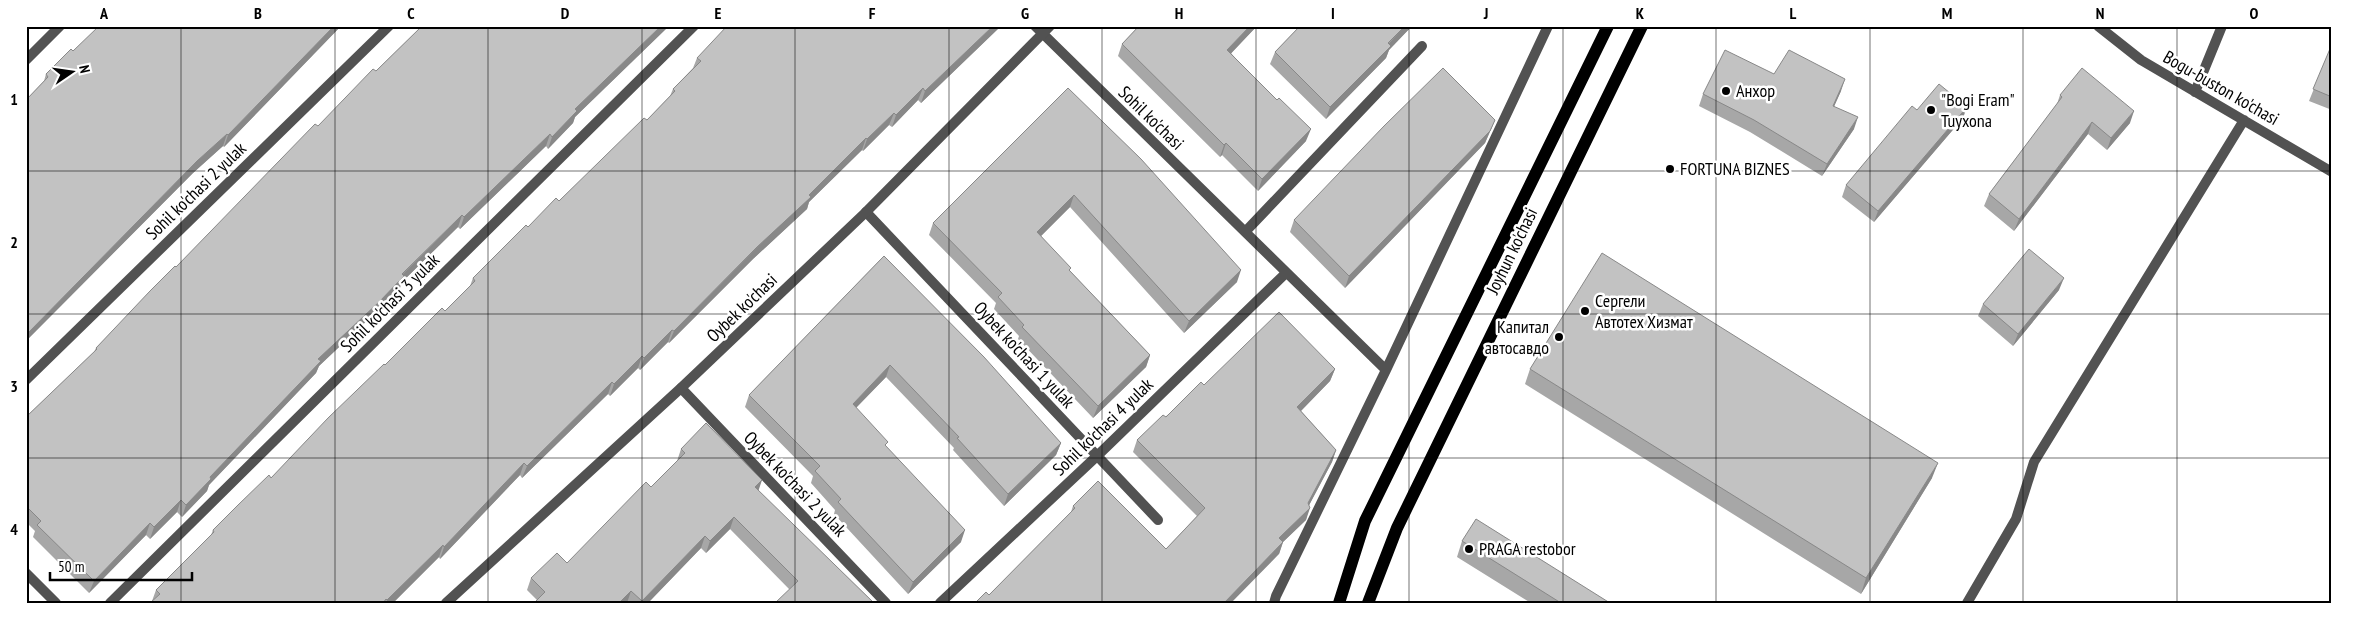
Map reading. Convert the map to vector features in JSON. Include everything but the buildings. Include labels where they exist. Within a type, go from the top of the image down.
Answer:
[{"type":"main road","name":"Joyhun ko'chasi","points":[[1339,603],[1365,521],[1608,26]]},
{"type":"main road","name":"Joyhun ko'chasi","points":[[1368,603],[1397,528],[1642,26]]},
{"type":"street","points":[[26,60],[60,26]]},
{"type":"street","name":"Sohil ko'chasi 2 yulak","points":[[26,380],[389,26]]},
{"type":"street","name":"Sohil ko'chasi 3 yulak","points":[[110,603],[694,26]]},
{"type":"street","points":[[1273,600],[1386,370],[1548,26]]},
{"type":"street","name":"Bogu-buston ko'chasi","points":[[2098,26],[2141,60],[2332,172]]},
{"type":"street","points":[[2196,92],[2222,26]]},
{"type":"street","name":"Sohil ko'chasi","points":[[1043,29],[1244,232],[1386,370]]},
{"type":"street","name":"Oybek ko'chasi","points":[[446,603],[680,388],[866,212],[1043,29]]},
{"type":"street","points":[[1244,232],[1422,46]]},
{"type":"street","points":[[1966,603],[2016,519],[2034,462],[2244,120]]},
{"type":"street","name":"Oybek ko'chasi 1 yulak","points":[[866,212],[1158,520]]},
{"type":"street","name":"Sohil ko'chasi 4 yulak","points":[[940,603],[1097,456],[1286,273]]},
{"type":"street","name":"Oybek ko'chasi 2 yulak","points":[[680,388],[886,603]]},
{"type":"street","points":[[26,573],[56,603]]},
{"type":"place","name":"Анхор","points":[[1726,91]]},
{"type":"place","name":"\"Bogi Eram\" Tuyxona","points":[[1931,110]]},
{"type":"place","name":"FORTUNA BIZNES","points":[[1670,169]]},
{"type":"place","name":"Сергели Автотех Хизмат","points":[[1585,311]]},
{"type":"place","name":"Капитал автосавдо","points":[[1559,337]]},
{"type":"place","name":"PRAGA restobor","points":[[1469,549]]}]
